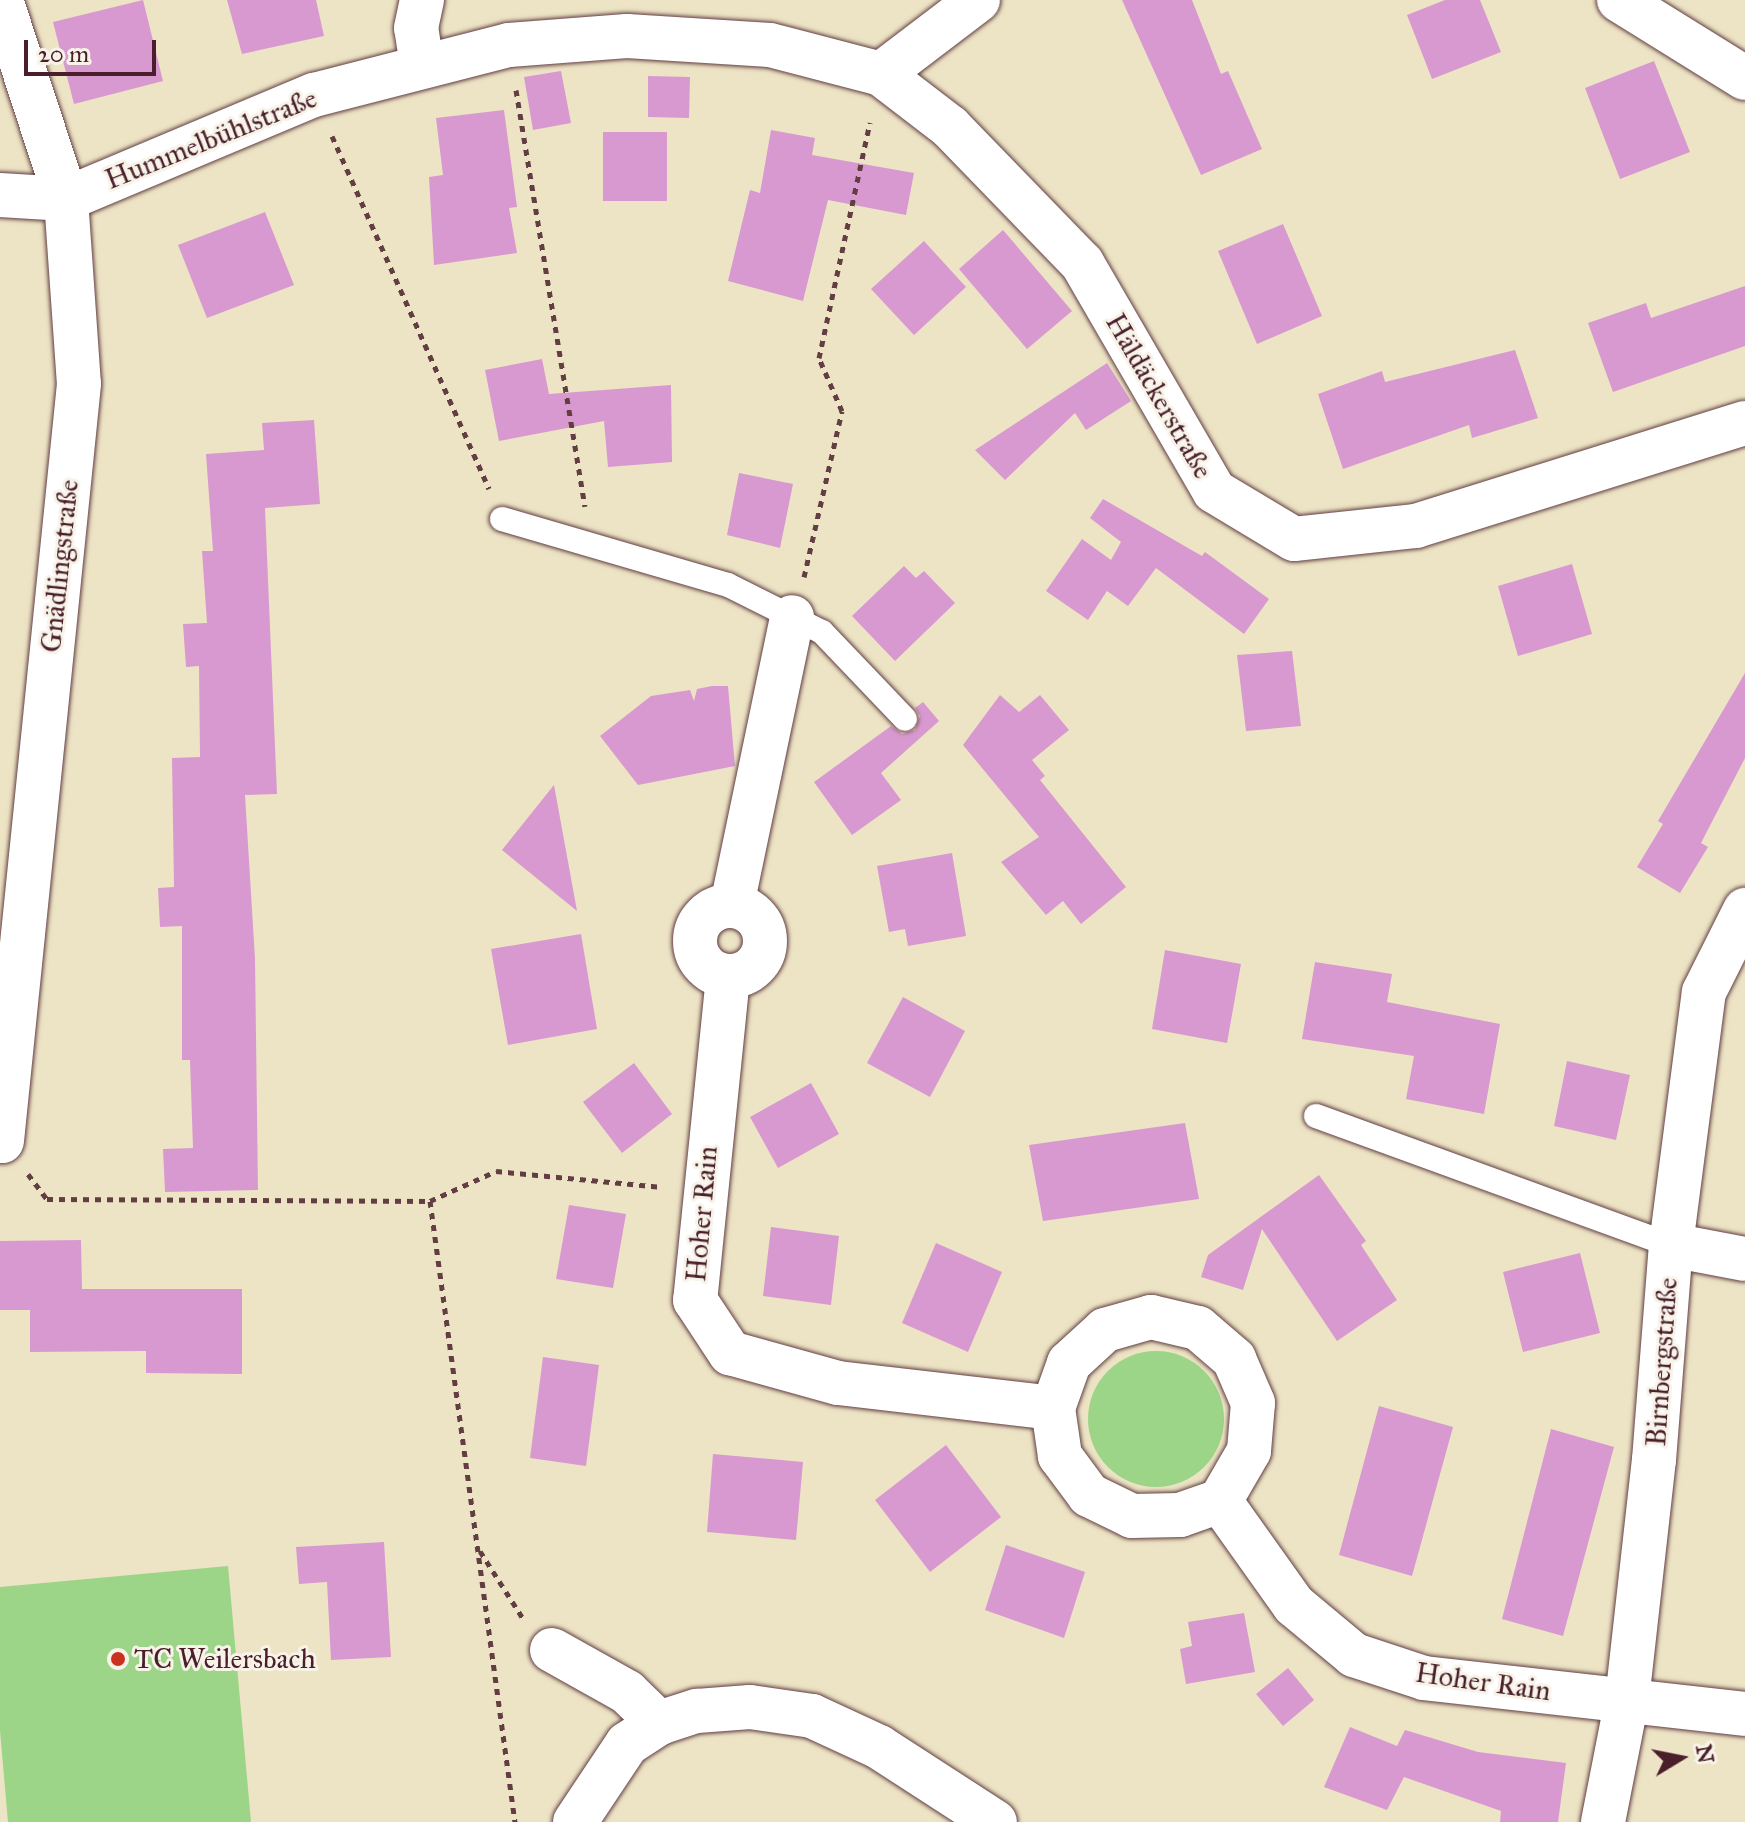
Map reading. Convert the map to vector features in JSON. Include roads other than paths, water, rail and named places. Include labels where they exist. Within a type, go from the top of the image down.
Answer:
[{"type":"street","name":"Gnädlingstraße","points":[[1,0],[66,199],[79,384],[2,1141]]},
{"type":"street","points":[[422,0],[416,28],[422,65]]},
{"type":"street","points":[[881,74],[978,0]]},
{"type":"street","points":[[1619,0],[1745,78]]},
{"type":"street","name":"Hummelbühlstraße","points":[[0,195],[66,199],[314,95],[509,45],[627,36],[770,45],[881,74]]},
{"type":"street","name":"Häldäckerstraße","points":[[881,74],[950,127],[1082,263],[1214,491],[1294,539],[1416,526],[1745,423]]},
{"type":"street","name":"Hoher Rain","points":[[792,617],[732,905],[760,921],[765,943],[758,963],[728,977],[703,1191],[695,1300],[730,1353],[838,1383],[1053,1408]]},
{"type":"street","name":"Birnbergstraße","points":[[1603,1822],[1627,1700],[1654,1460],[1671,1245],[1704,992],[1745,910]]},
{"type":"street","points":[[1671,1245],[1745,1259]]},
{"type":"street","points":[[1151,1317],[1198,1328],[1234,1359],[1253,1403],[1249,1451],[1220,1501],[1180,1515],[1132,1516],[1089,1495],[1060,1456],[1053,1408],[1069,1363],[1105,1330],[1151,1317]]},
{"type":"street","name":"Hoher Rain","points":[[1220,1501],[1294,1605],[1354,1655],[1424,1678],[1745,1714]]},
{"type":"street","points":[[552,1650],[627,1692],[659,1723]]},
{"type":"street","points":[[575,1822],[627,1744],[659,1723],[697,1711],[750,1707],[812,1716],[879,1747],[995,1822]]},
{"type":"lane","points":[[502,519],[728,585],[822,632],[905,719]]},
{"type":"lane","points":[[1316,1116],[1671,1245]]},
{"type":"place","name":"TC Weilersbach","points":[[118,1659]]}]
